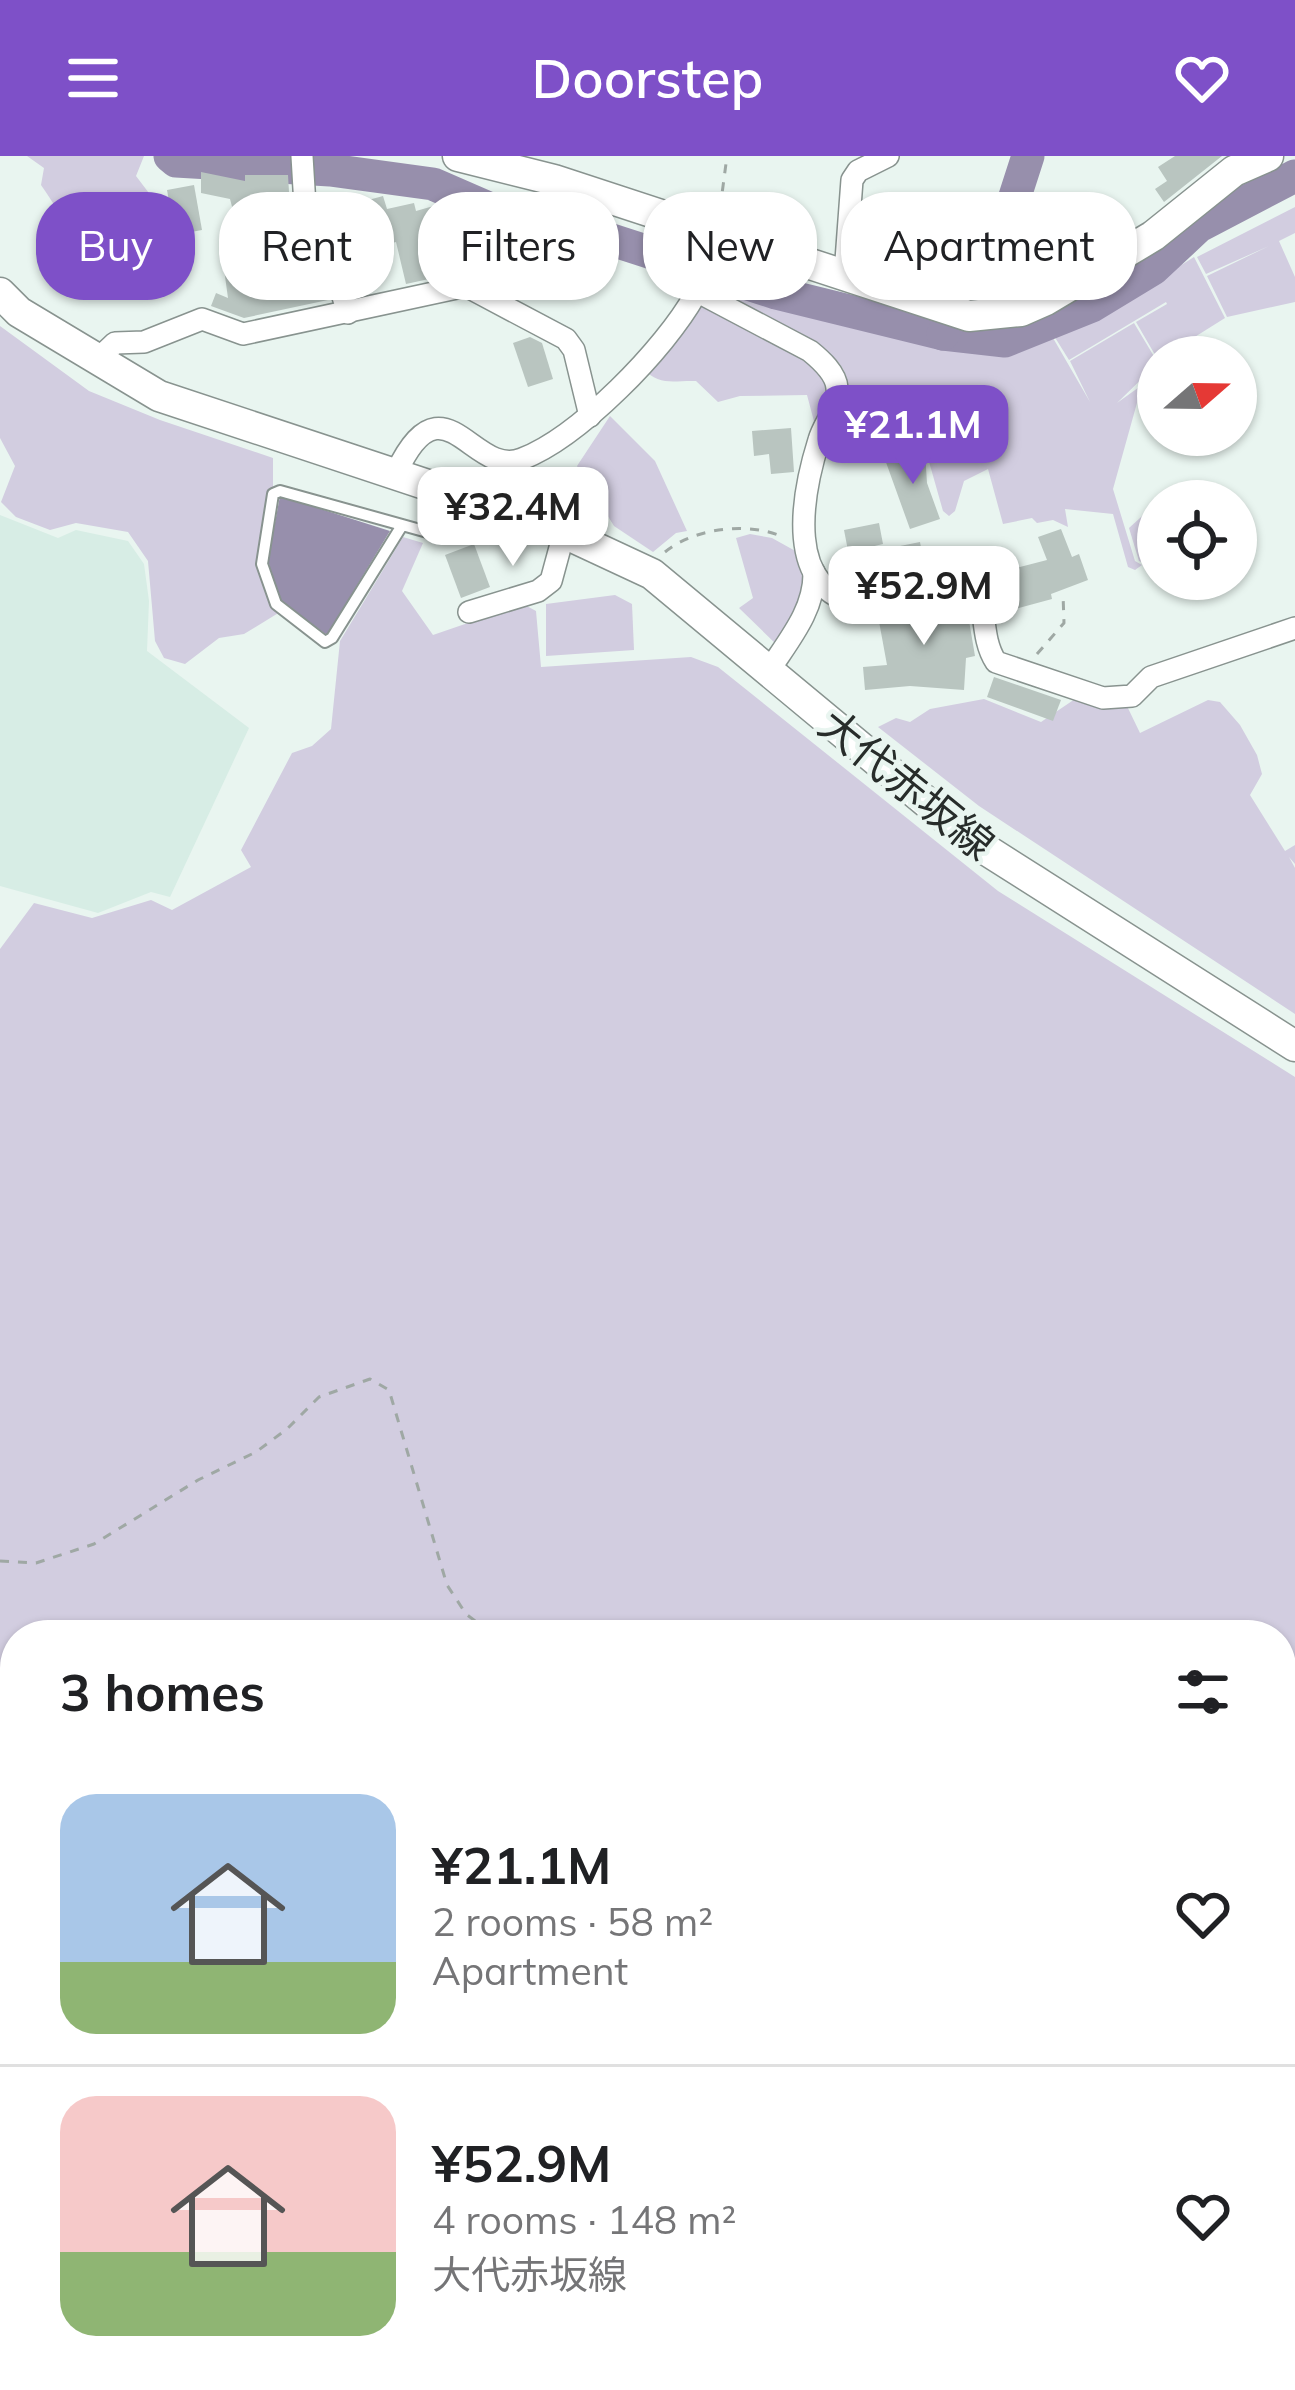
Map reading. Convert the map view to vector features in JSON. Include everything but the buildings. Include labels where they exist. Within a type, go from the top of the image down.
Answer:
[{"type":"main road","points":[[458,156],[643,211]]},
{"type":"main road","points":[[1137,246],[1234,171],[1268,156]]},
{"type":"main road","name":"大代赤坂線","points":[[0,293],[19,312],[159,396],[564,533],[652,574],[977,844],[1295,1046]]},
{"type":"main road","points":[[922,300],[957,312],[1021,311],[1046,300]]},
{"type":"street","points":[[851,192],[858,171],[888,156]]},
{"type":"street","points":[[302,158],[306,222],[327,245],[348,313]]},
{"type":"street","points":[[97,360],[115,343],[144,342],[202,319],[243,334],[454,288],[477,290],[566,339],[574,350],[590,416]]},
{"type":"street","points":[[396,473],[420,436],[441,429],[458,433],[497,460],[515,463],[554,444],[590,416],[662,340],[690,300]]},
{"type":"street","points":[[720,300],[810,351],[838,386],[835,405],[819,438],[802,530],[814,572],[842,601],[861,604],[975,579],[989,652],[996,662],[1103,698],[1132,696],[1150,677],[1295,628]]},
{"type":"street","points":[[470,612],[538,591],[550,581],[564,533]]},
{"type":"street","points":[[768,672],[799,626],[814,591],[814,572]]},
{"type":"lane","points":[[401,527],[332,638],[325,642],[276,604],[262,564],[273,494],[280,491],[431,533],[440,530],[461,496]]},
{"type":"path","points":[[722,192],[727,156]]},
{"type":"path","points":[[652,574],[667,549],[681,541],[733,528],[771,532],[803,545]]},
{"type":"path","points":[[1022,671],[1064,623],[1063,594]]},
{"type":"path","points":[[0,1562],[36,1563],[94,1544],[198,1480],[256,1452],[319,1397],[370,1379],[388,1390],[447,1586],[475,1620]]},
{"type":"shaded area","points":[[27,156],[144,156],[136,176],[148,192],[46,192],[41,185],[44,168]]},
{"type":"shaded area","points":[[1295,207],[1295,233],[1279,241],[1295,277],[1295,302],[1227,317],[1207,276],[1269,246],[1206,274],[1197,257]]},
{"type":"shaded area","points":[[1194,257],[1225,318],[1196,336],[1144,336],[1136,322],[1166,302],[1069,360],[1051,331],[1126,300],[1137,300],[1137,293]]},
{"type":"shaded area","points":[[698,300],[704,300],[807,355],[833,390],[816,429],[807,395],[740,396],[718,402],[696,381],[661,380],[643,368]]},
{"type":"shaded area","points":[[732,300],[777,300],[938,341],[1004,345],[1049,331],[1090,402],[1070,361],[1134,323],[1142,336],[1137,336],[1137,383],[1117,403],[1137,389],[1137,403],[1113,489],[1137,569],[1128,567],[1113,514],[1065,509],[1068,527],[1053,520],[1037,523],[1032,518],[1003,524],[988,469],[964,481],[949,516],[943,511],[926,451],[898,445],[863,448],[860,443],[824,446],[847,379],[832,356]]},
{"type":"shaded area","points":[[0,326],[89,391],[273,458],[263,567],[280,612],[244,634],[219,638],[185,664],[164,658],[155,641],[148,561],[128,532],[76,523],[50,530],[16,517],[1,502],[15,466],[0,438]]},
{"type":"shaded area","points":[[610,416],[655,461],[687,531],[676,533],[653,552],[614,526],[577,466]]},
{"type":"shaded area","points":[[280,496],[390,531],[327,635],[278,599],[268,560]]},
{"type":"shaded area","points":[[0,515],[58,538],[76,530],[128,541],[144,564],[149,601],[147,651],[249,728],[170,897],[151,892],[98,913],[0,886]]},
{"type":"shaded area","points":[[1137,521],[1137,554],[1129,528]]},
{"type":"shaded area","points":[[750,534],[772,538],[799,553],[803,568],[801,602],[778,646],[739,608],[753,598],[736,538]]},
{"type":"shaded area","points":[[403,537],[423,543],[402,591],[433,635],[523,604],[536,611],[541,667],[691,657],[718,667],[998,891],[1295,1077],[1295,1620],[0,1620],[0,949],[34,903],[92,918],[151,900],[172,910],[251,867],[241,850],[292,753],[312,746],[331,729],[340,641]]},
{"type":"shaded area","points":[[615,595],[632,604],[634,650],[546,656],[546,604]]},
{"type":"shaded area","points":[[984,699],[1041,722],[1075,699],[1126,704],[1140,733],[1208,700],[1220,702],[1257,755],[1262,774],[1250,795],[1285,851],[1295,845],[1295,864],[1289,857],[1295,868],[1295,1014],[979,806],[878,727],[896,718],[910,722],[930,709]]},
{"type":"waterway","points":[[170,156],[176,161],[330,170],[433,184],[495,211],[590,233],[776,293],[943,334],[1005,341],[1092,306],[1153,269],[1199,226],[1295,176]]},
{"type":"waterway","points":[[943,334],[1008,218],[1028,156]]}]
